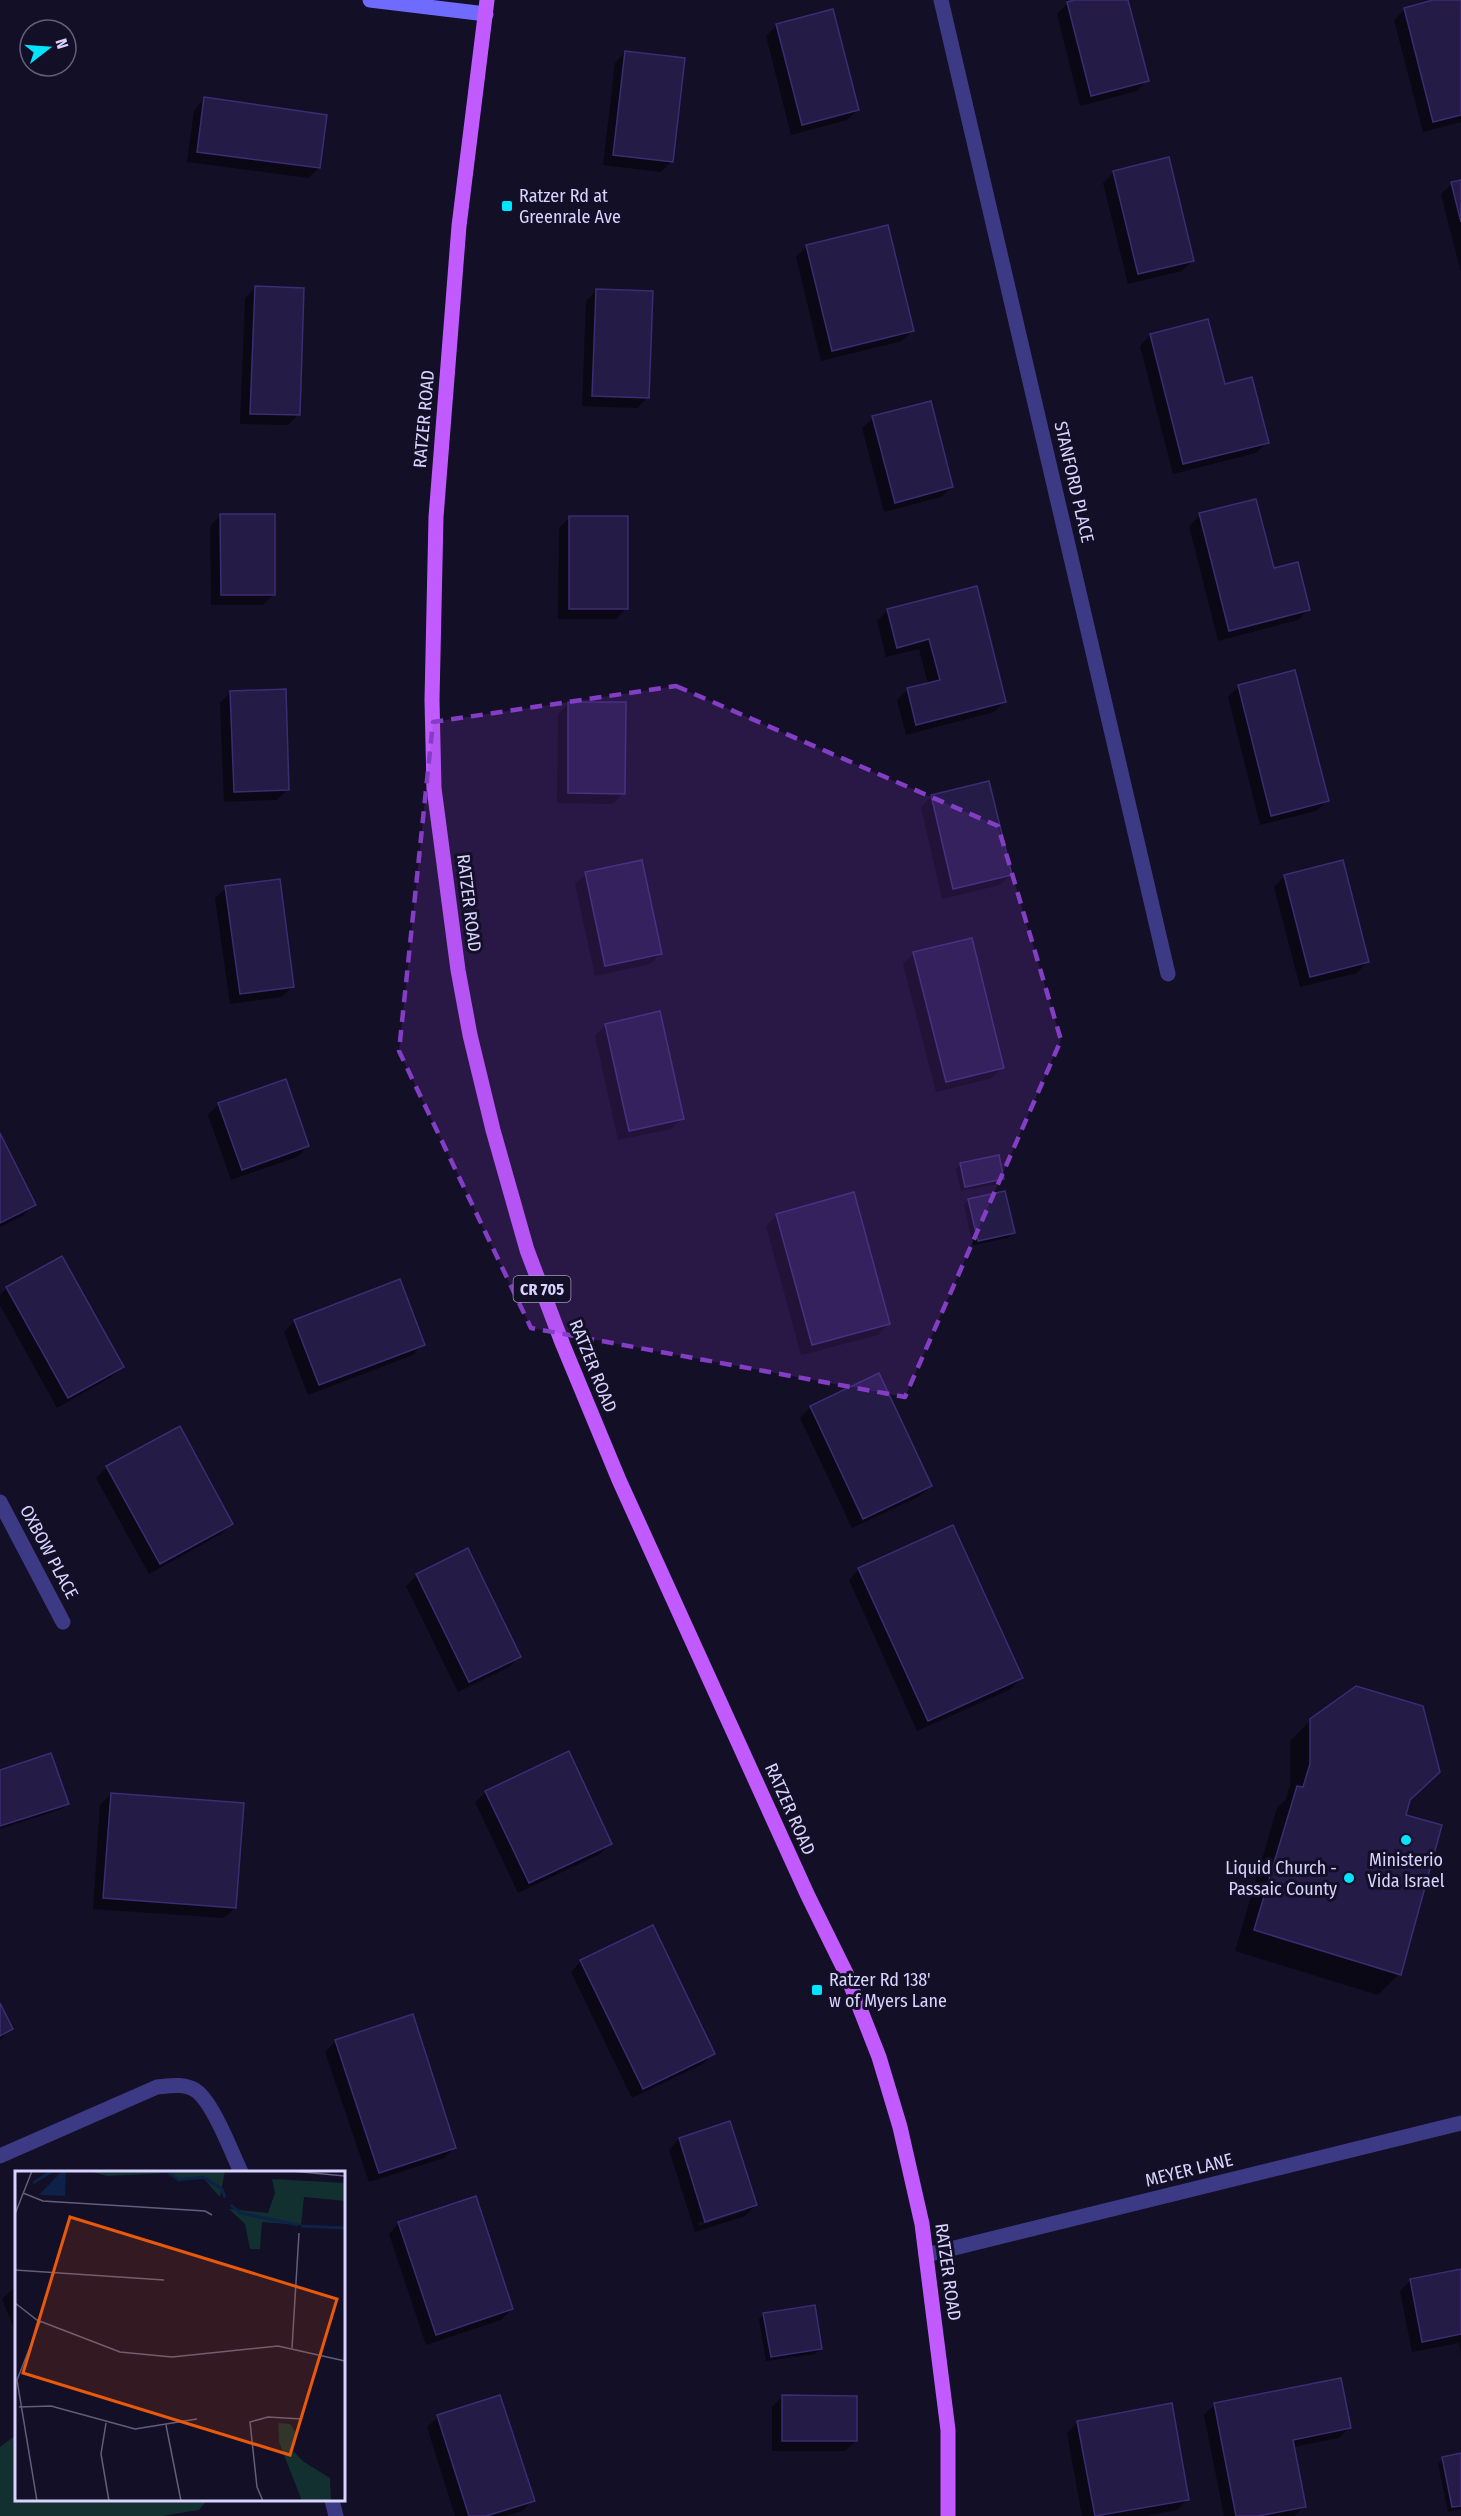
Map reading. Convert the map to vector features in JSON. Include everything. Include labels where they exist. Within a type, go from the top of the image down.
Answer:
[{"type":"main road","name":"RATZER ROAD","points":[[487,7],[459,226],[439,482],[432,700],[434,788],[458,970],[470,1035],[527,1250],[563,1345],[619,1480],[803,1886],[846,1973],[879,2057],[903,2138],[922,2224],[948,2430],[948,2516]]},
{"type":"street","points":[[370,0],[487,7]]},
{"type":"street","name":"STANFORD PLACE","points":[[942,0],[1168,974]]},
{"type":"street","name":"OXBOW PLACE","points":[[0,1502],[63,1622]]},
{"type":"street","points":[[0,2156],[157,2087],[177,2085],[195,2090],[206,2102],[240,2171]]},
{"type":"street","name":"MEYER LANE","points":[[926,2255],[1461,2123]]},
{"type":"street","points":[[332,2501],[336,2516]]},
{"type":"highlighted area","points":[[676,686],[998,826],[1061,1040],[905,1397],[531,1328],[399,1051],[433,722]]},
{"type":"green space","points":[[15,2436],[15,2501],[206,2501],[199,2510],[162,2516],[0,2516],[0,2447]]},
{"type":"building","points":[[1128,0],[1149,81],[1091,96],[1067,2]]},
{"type":"building","points":[[1433,0],[1461,0],[1461,115],[1433,122],[1404,8]]},
{"type":"building","points":[[833,9],[859,110],[802,125],[776,24]]},
{"type":"building","points":[[625,51],[685,58],[673,162],[613,155]]},
{"type":"building","points":[[204,97],[327,115],[320,168],[197,152]]},
{"type":"building","points":[[1169,157],[1194,261],[1138,274],[1113,171]]},
{"type":"building","points":[[1461,180],[1461,222],[1451,182]]},
{"type":"building","points":[[888,225],[914,331],[832,351],[806,245]]},
{"type":"building","points":[[255,286],[304,288],[300,415],[250,414]]},
{"type":"building","points":[[596,289],[653,291],[649,398],[592,396]]},
{"type":"building","points":[[1208,319],[1225,384],[1252,377],[1269,443],[1183,464],[1150,334]]},
{"type":"building","points":[[931,401],[953,487],[895,503],[872,416]]},
{"type":"building","points":[[1256,499],[1274,568],[1298,562],[1310,610],[1229,631],[1199,513]]},
{"type":"building","points":[[220,514],[275,514],[275,595],[221,595]]},
{"type":"building","points":[[569,516],[628,516],[628,609],[569,609]]},
{"type":"building","points":[[977,586],[1006,702],[916,725],[907,688],[940,680],[929,639],[897,648],[887,609]]},
{"type":"building","points":[[1295,670],[1329,801],[1271,816],[1238,685]]},
{"type":"building","points":[[286,689],[289,790],[234,792],[230,691]]},
{"type":"building","points":[[568,702],[626,702],[625,794],[568,793]]},
{"type":"building","points":[[989,781],[1012,875],[953,889],[931,795]]},
{"type":"building","points":[[642,860],[662,954],[605,966],[585,872]]},
{"type":"building","points":[[1343,860],[1369,962],[1310,977],[1284,875]]},
{"type":"building","points":[[280,879],[294,987],[240,994],[225,886]]},
{"type":"building","points":[[972,938],[1004,1068],[946,1082],[913,952]]},
{"type":"building","points":[[660,1011],[684,1119],[629,1131],[605,1024]]},
{"type":"building","points":[[286,1079],[309,1146],[242,1170],[218,1103]]},
{"type":"building","points":[[0,1133],[36,1205],[0,1223]]},
{"type":"building","points":[[999,1155],[1004,1179],[965,1187],[960,1163]]},
{"type":"building","points":[[1005,1191],[1015,1233],[978,1241],[968,1199]]},
{"type":"building","points":[[854,1192],[890,1324],[812,1345],[776,1214]]},
{"type":"building","points":[[62,1256],[124,1367],[68,1398],[6,1287]]},
{"type":"building","points":[[400,1279],[425,1345],[319,1385],[294,1320]]},
{"type":"building","points":[[879,1373],[932,1486],[863,1519],[810,1406]]},
{"type":"building","points":[[180,1426],[233,1524],[160,1564],[106,1466]]},
{"type":"building","points":[[953,1525],[1023,1678],[928,1721],[858,1568]]},
{"type":"building","points":[[468,1548],[521,1657],[469,1682],[416,1574]]},
{"type":"building","name":"Liquid Church - Passaic County","points":[[1356,1686],[1423,1706],[1440,1772],[1410,1800],[1406,1815],[1442,1825],[1401,1975],[1254,1930],[1297,1786],[1303,1787],[1310,1764],[1310,1719]]},
{"type":"building","points":[[569,1751],[612,1844],[529,1883],[485,1791]]},
{"type":"building","points":[[51,1753],[69,1804],[0,1826],[0,1770]]},
{"type":"building","points":[[111,1793],[244,1803],[236,1908],[103,1898]]},
{"type":"building","points":[[653,1925],[715,2054],[643,2089],[580,1960]]},
{"type":"building","points":[[0,2003],[13,2029],[0,2036]]},
{"type":"building","points":[[413,2014],[456,2148],[379,2173],[335,2040]]},
{"type":"building","points":[[730,2121],[757,2205],[705,2222],[679,2138]]},
{"type":"building","points":[[476,2196],[513,2309],[436,2335],[398,2222]]},
{"type":"building","points":[[1461,2269],[1461,2334],[1422,2342],[1410,2279]]},
{"type":"building","points":[[815,2305],[822,2349],[771,2357],[763,2313]]},
{"type":"building","points":[[1341,2378],[1351,2428],[1293,2440],[1306,2507],[1258,2516],[1236,2516],[1214,2403]]},
{"type":"building","points":[[500,2395],[535,2501],[486,2516],[469,2516],[437,2415]]},
{"type":"building","points":[[782,2395],[857,2396],[857,2441],[782,2441]]},
{"type":"building","points":[[1172,2403],[1189,2500],[1095,2516],[1077,2421]]},
{"type":"building","points":[[1461,2453],[1461,2506],[1452,2507],[1442,2457]]},
{"type":"place","name":"Ratzer Rd at Greenrale Ave","points":[[507,206]]},
{"type":"place","name":"Ministerio Vida Israel","points":[[1406,1840]]},
{"type":"place","name":"Liquid Church - Passaic County","points":[[1349,1878]]},
{"type":"place","name":"Ratzer Rd 138' w of Myers Lane","points":[[817,1990]]}]
